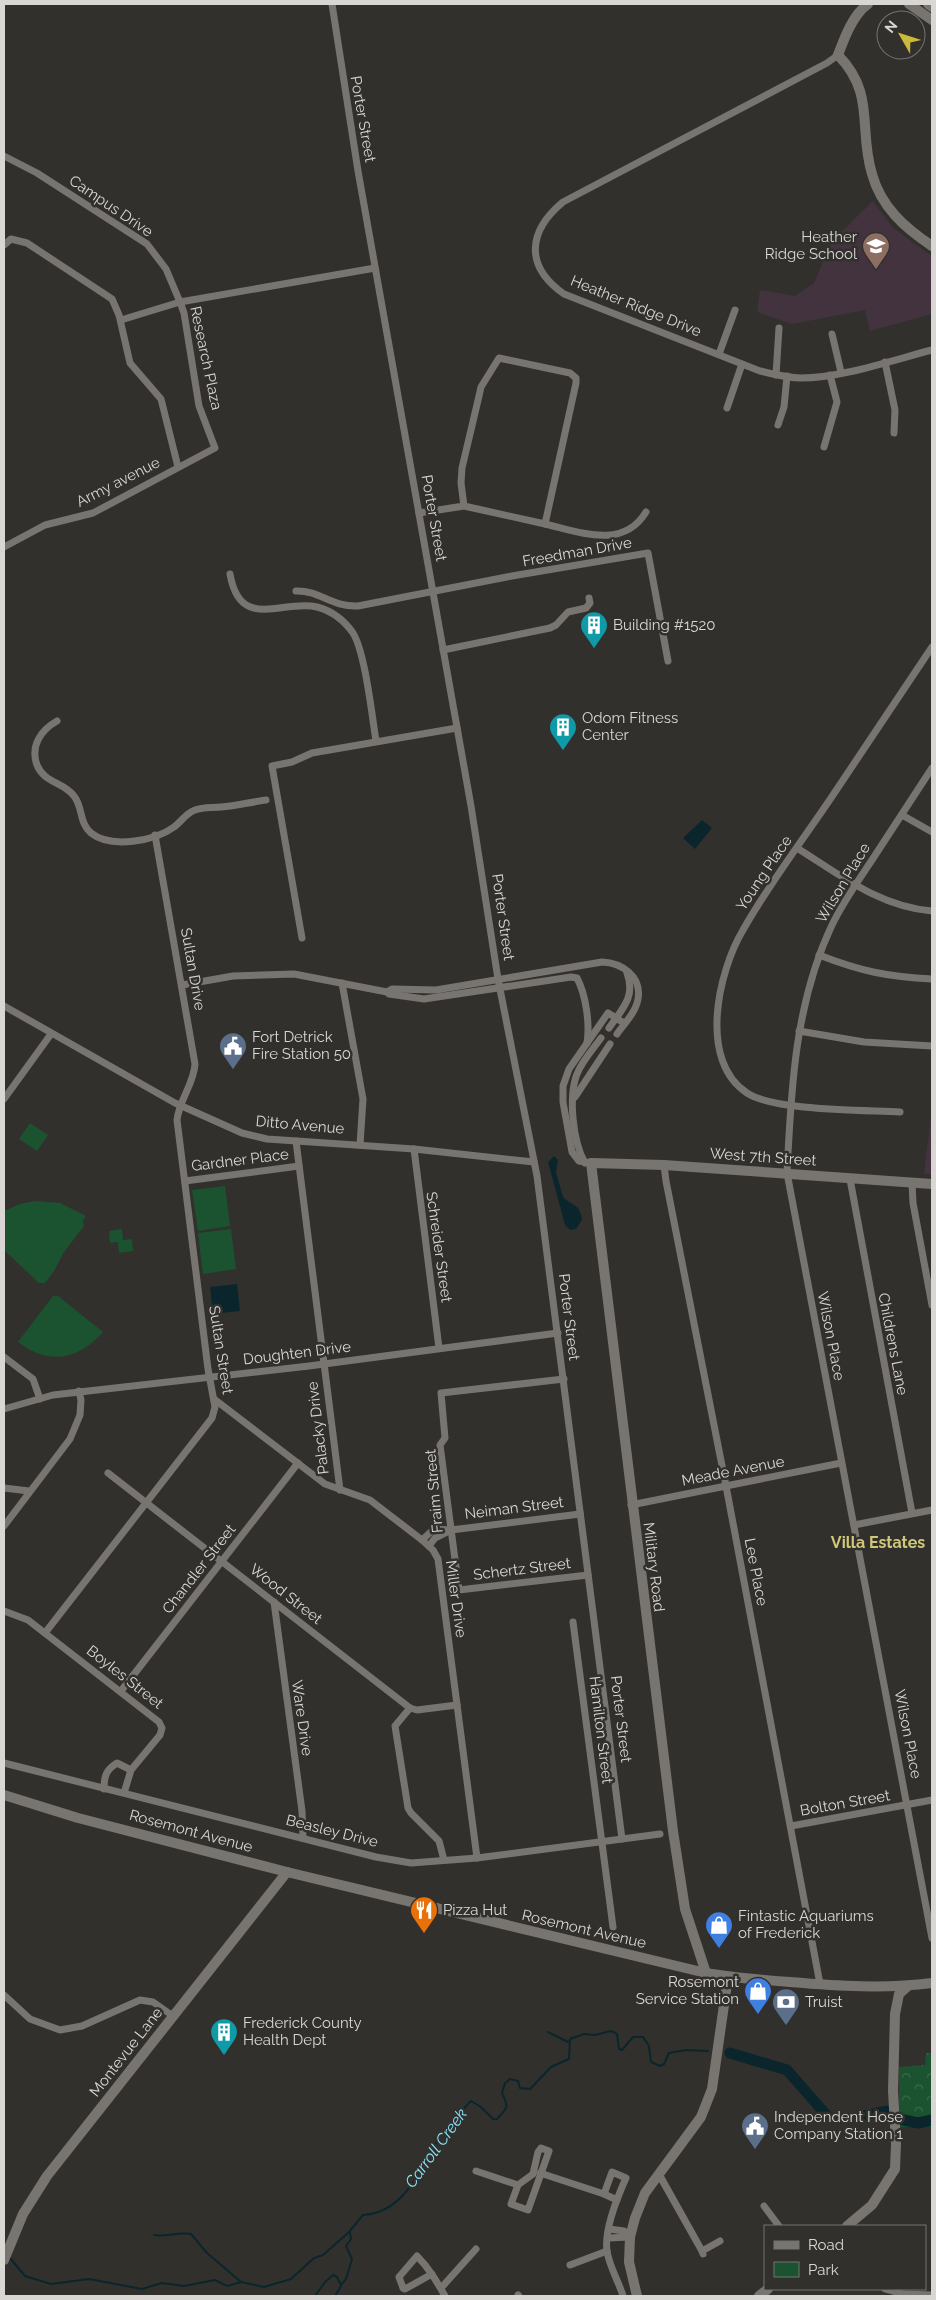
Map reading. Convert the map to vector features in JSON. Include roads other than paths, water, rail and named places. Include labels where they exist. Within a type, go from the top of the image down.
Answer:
[{"type":"street","name":"Porter Street","points":[[332,4],[341,74],[488,906],[498,980],[534,1162],[558,1333],[622,1839]]},
{"type":"street","points":[[868,4],[861,8],[838,55],[857,78],[863,95],[868,158],[877,187],[898,219],[932,246]]},
{"type":"street","points":[[909,4],[932,20]]},
{"type":"street","points":[[928,4],[932,7]]},
{"type":"street","name":"Heather Ridge Drive","points":[[838,55],[827,63],[563,202],[549,214],[537,234],[536,250],[540,268],[553,286],[564,294],[742,364],[776,375],[802,378],[830,374],[932,350]]},
{"type":"street","name":"Campus Drive","points":[[4,156],[45,178],[147,244],[166,269],[180,302]]},
{"type":"street","points":[[4,245],[11,240],[18,239],[27,243],[108,295],[115,305],[121,320],[130,363],[161,399],[178,467]]},
{"type":"street","points":[[121,320],[180,302],[375,268]]},
{"type":"street","name":"Research Plaza","points":[[180,302],[184,313],[200,406],[215,448]]},
{"type":"street","points":[[719,354],[735,310]]},
{"type":"street","points":[[776,375],[779,328]]},
{"type":"street","points":[[832,334],[841,372]]},
{"type":"street","points":[[464,506],[460,483],[462,468],[481,387],[498,358],[562,371],[574,376],[576,383],[545,524]]},
{"type":"street","points":[[885,362],[895,410],[894,433]]},
{"type":"street","points":[[727,408],[742,364]]},
{"type":"street","points":[[824,447],[837,402],[830,374]]},
{"type":"street","points":[[778,425],[784,407],[787,376]]},
{"type":"street","name":"Army avenue","points":[[4,547],[45,525],[92,513],[215,448]]},
{"type":"street","points":[[419,513],[464,506],[577,532],[612,536],[632,528],[646,512]]},
{"type":"street","name":"Freedman Drive","points":[[433,591],[648,554],[668,661]]},
{"type":"street","points":[[230,574],[237,595],[255,608],[274,610],[297,606],[316,607],[336,616],[348,626],[359,647],[376,741]]},
{"type":"street","points":[[296,591],[311,592],[344,606],[358,606],[433,591]]},
{"type":"street","points":[[443,650],[550,628],[556,625],[568,612],[586,608],[590,602],[589,598]]},
{"type":"street","name":"Young Place","points":[[900,1112],[790,1105],[758,1099],[737,1084],[722,1064],[718,1042],[718,1028],[722,986],[742,931],[932,647]]},
{"type":"street","points":[[57,721],[41,734],[36,747],[36,761],[45,776],[73,793],[82,819],[90,832],[103,838],[115,841],[137,841],[175,826],[195,810],[266,800]]},
{"type":"street","points":[[302,938],[272,766],[292,762],[312,753],[457,728]]},
{"type":"street","name":"Wilson Place","points":[[932,768],[855,885],[832,924],[819,956],[810,982],[799,1031],[790,1105],[786,1173],[932,1938]]},
{"type":"street","points":[[902,815],[932,832]]},
{"type":"street","name":"Sultan Drive","points":[[155,835],[195,1064],[193,1077],[180,1106]]},
{"type":"street","points":[[797,848],[855,885],[890,903],[910,909],[932,911]]},
{"type":"street","points":[[819,956],[872,973],[902,978],[932,979]]},
{"type":"street","points":[[387,992],[392,990],[436,990],[602,962],[614,962],[625,969],[637,982],[638,992],[638,1001],[617,1034]]},
{"type":"street","points":[[608,1028],[630,993],[631,984],[625,969]]},
{"type":"street","points":[[182,986],[233,976],[294,974],[387,992],[407,998],[424,999],[571,976],[577,978],[581,986],[589,1031],[587,1043]]},
{"type":"street","points":[[342,983],[363,1099],[360,1144]]},
{"type":"street","name":"Ditto Avenue","points":[[4,1006],[180,1106],[242,1133],[267,1139],[414,1148],[534,1162]]},
{"type":"street","points":[[588,1163],[579,1161],[572,1152],[563,1094],[569,1069],[608,1012],[624,1023]]},
{"type":"street","points":[[799,1031],[864,1042],[932,1046]]},
{"type":"street","points":[[4,1099],[51,1034]]},
{"type":"street","points":[[588,1163],[577,1142],[573,1105],[578,1073],[601,1038]]},
{"type":"street","points":[[573,1105],[576,1095],[610,1044]]},
{"type":"street","name":"Sultan Street","points":[[45,1633],[212,1418],[215,1410],[209,1378],[177,1120],[180,1106]]},
{"type":"street","points":[[296,1141],[324,1364]]},
{"type":"street","name":"Schreider Street","points":[[414,1148],[439,1348]]},
{"type":"street","name":"West 7th Street","points":[[588,1163],[664,1165],[932,1184]]},
{"type":"street","name":"Military Road","points":[[588,1163],[683,1899],[706,1973]]},
{"type":"street","name":"Lee Place","points":[[664,1165],[820,1984]]},
{"type":"street","name":"Gardner Place","points":[[185,1181],[299,1166]]},
{"type":"street","name":"Childrens Lane","points":[[850,1179],[912,1514]]},
{"type":"street","points":[[912,1183],[913,1204],[932,1305]]},
{"type":"street","name":"Doughten Drive","points":[[4,1409],[53,1395],[80,1391],[209,1378],[558,1333]]},
{"type":"street","points":[[4,1357],[33,1379],[40,1399]]},
{"type":"street","name":"Palacky Drive","points":[[324,1364],[340,1490]]},
{"type":"street","name":"Fraim Street","points":[[459,1590],[440,1445],[445,1438],[441,1393],[564,1380]]},
{"type":"street","points":[[4,1526],[74,1433],[81,1409],[80,1391]]},
{"type":"street","name":"Miller Drive","points":[[214,1399],[325,1484],[370,1500],[429,1546],[438,1559],[477,1858]]},
{"type":"street","name":"Chandler Street","points":[[121,1691],[298,1463]]},
{"type":"street","name":"Meade Avenue","points":[[631,1505],[841,1463]]},
{"type":"street","name":"Wood Street","points":[[108,1473],[410,1708]]},
{"type":"street","points":[[4,1488],[29,1491]]},
{"type":"street","points":[[854,1525],[932,1510]]},
{"type":"street","name":"Neiman Street","points":[[422,1540],[434,1529],[451,1530],[580,1514]]},
{"type":"street","name":"Neiman Street","points":[[429,1546],[435,1538],[451,1530]]},
{"type":"street","name":"Schertz Street","points":[[459,1590],[588,1575]]},
{"type":"street","name":"Ware Drive","points":[[274,1602],[302,1811],[303,1838]]},
{"type":"street","name":"Boyles Street","points":[[4,1611],[28,1620],[159,1722],[162,1728],[160,1735],[131,1770],[124,1793]]},
{"type":"street","name":"Hamilton Street","points":[[573,1622],[600,1842],[613,1927]]},
{"type":"street","points":[[444,1860],[440,1840],[408,1808],[395,1726],[410,1708],[417,1710],[457,1705]]},
{"type":"street","name":"Beasley Drive","points":[[4,1763],[391,1860],[411,1863],[477,1858],[660,1834]]},
{"type":"street","points":[[104,1789],[104,1776],[109,1768],[117,1763],[131,1770]]},
{"type":"street","name":"Rosemont Avenue","points":[[4,1795],[78,1818],[287,1872],[706,1973],[728,1977],[884,1987],[932,1983]]},
{"type":"street","name":"Bolton Street","points":[[791,1826],[932,1800]]},
{"type":"street","name":"Montevue Lane","points":[[6,2255],[23,2214],[47,2176],[287,1872]]},
{"type":"street","points":[[637,2296],[629,2262],[630,2237],[635,2218],[645,2193],[661,2177],[701,2117],[712,2088],[728,1977]]},
{"type":"street","points":[[849,2225],[872,2204],[895,2169],[896,2004],[901,1992],[908,1986]]},
{"type":"street","points":[[884,1987],[889,1991],[896,2004]]},
{"type":"street","points":[[4,1995],[30,2019],[60,2030],[82,2026],[140,2000],[154,2002],[173,2016]]},
{"type":"street","points":[[532,2174],[538,2152],[541,2148],[549,2151],[542,2173],[528,2210],[512,2204],[518,2185],[532,2174],[542,2173],[617,2200]]},
{"type":"street","points":[[476,2171],[518,2185]]},
{"type":"street","points":[[604,2194],[612,2172],[626,2178],[617,2200],[609,2229],[607,2252],[623,2296]]},
{"type":"street","points":[[661,2177],[702,2253],[720,2241]]},
{"type":"street","points":[[764,2206],[779,2225]]},
{"type":"street","points":[[609,2229],[624,2231],[630,2237]]},
{"type":"street","points":[[608,2238],[630,2237]]},
{"type":"street","points":[[441,2288],[476,2249]]},
{"type":"street","points":[[570,2265],[607,2252]]},
{"type":"street","points":[[432,2274],[405,2289],[399,2277],[418,2256],[432,2274],[445,2296]]},
{"type":"street","points":[[889,2290],[903,2294],[932,2295]]},
{"type":"water","points":[[702,820],[712,828],[695,849],[683,838]]},
{"type":"water","points":[[554,1156],[558,1160],[556,1172],[563,1197],[580,1211],[582,1220],[576,1229],[570,1230],[565,1225],[548,1162]]},
{"type":"water","points":[[237,1284],[240,1311],[213,1314],[210,1287]]},
{"type":"waterway","name":"Carroll Creek","points":[[10,2258],[25,2276],[51,2284],[89,2279],[142,2289],[162,2283],[184,2286],[215,2280],[227,2286],[241,2282],[264,2287],[291,2279],[314,2258],[323,2255],[349,2232],[363,2215],[378,2212],[391,2206],[401,2197],[419,2174],[442,2133],[457,2119],[471,2101],[481,2107],[493,2119],[497,2119],[506,2107],[502,2093],[505,2083],[510,2079],[518,2081],[520,2088],[530,2089],[551,2067],[569,2059],[570,2039],[584,2034],[595,2035],[611,2031],[617,2034],[619,2049],[622,2050],[633,2037],[643,2037],[649,2046],[651,2062],[660,2066],[664,2064],[669,2053],[686,2050],[708,2051]]},
{"type":"waterway","points":[[548,2032],[568,2042]]},
{"type":"waterway","name":"Carroll Creek","points":[[730,2053],[787,2070],[829,2118],[854,2118],[886,2111],[890,2117],[918,2123],[932,2120]]},
{"type":"waterway","points":[[315,2296],[325,2282],[333,2275],[337,2277],[341,2285],[346,2279],[352,2259],[346,2246],[351,2239],[350,2233]]},
{"type":"waterway","points":[[154,2235],[191,2234],[207,2253],[241,2282]]},
{"type":"waterway","points":[[335,2296],[341,2286]]},
{"type":"place","name":"Heather Ridge School","points":[[876,270]]},
{"type":"place","name":"Building #1520","points":[[594,649]]},
{"type":"place","name":"Odom Fitness Center","points":[[563,751]]},
{"type":"place","name":"Fort Detrick Fire Station 50","points":[[233,1070]]},
{"type":"place","name":"Pizza Hut","points":[[424,1934]]},
{"type":"place","name":"Fintastic Aquariums of Frederick","points":[[719,1949]]},
{"type":"place","name":"Rosemont Service Station","points":[[758,2015]]},
{"type":"place","name":"Truist","points":[[786,2026]]},
{"type":"place","name":"Frederick County Health Dept","points":[[224,2056]]},
{"type":"place","name":"Independent Hose Company Station 1","points":[[755,2150]]},
{"type":"district","name":"Villa Estates","points":[[878,1542]]}]
